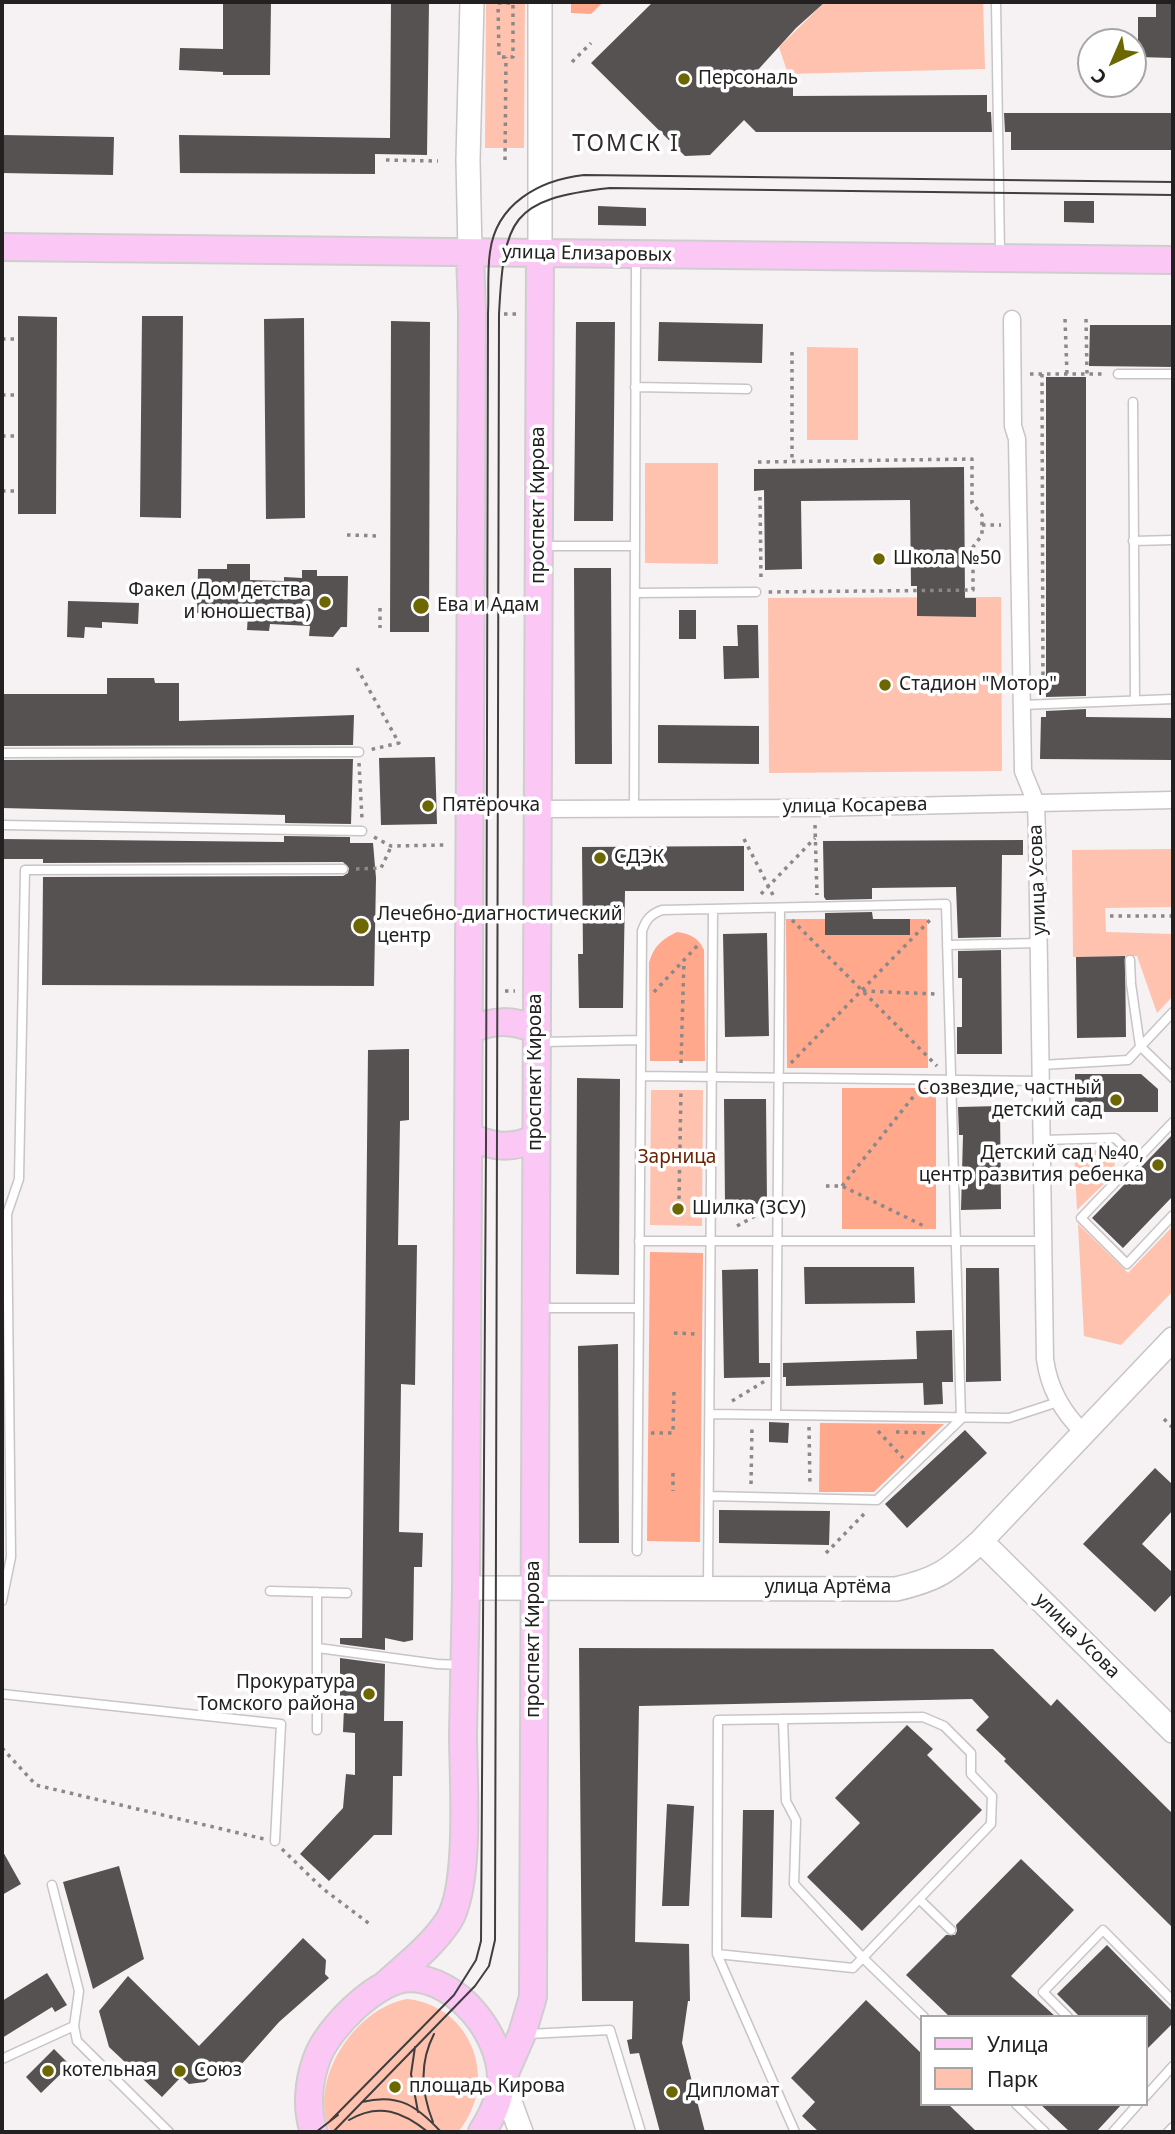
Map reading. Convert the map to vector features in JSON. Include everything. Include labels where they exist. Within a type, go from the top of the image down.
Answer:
[{"type":"main road","points":[[314,2132],[310,2122],[309,2092],[319,2052],[348,2015],[385,1985],[438,1934],[449,1919],[456,1904],[464,1836],[472,313],[468,160],[472,2]]},
{"type":"main road","name":"проспект Кирова","points":[[502,2080],[522,2034],[533,1997],[540,2]]},
{"type":"main road","name":"улица Елизаровых","points":[[2,247],[1173,260]]},
{"type":"main road","points":[[469,1030],[487,1023],[509,1021],[536,1036]]},
{"type":"main road","points":[[468,1136],[498,1147],[514,1146],[536,1138]]},
{"type":"main road","name":"улица Артёма","points":[[466,1588],[896,1589],[926,1582],[948,1571],[981,1541],[1173,1339]]},
{"type":"main road","name":"улица Усова","points":[[981,1541],[1173,1731]]},
{"type":"main road","points":[[385,1985],[408,1978],[420,1979],[440,1986],[472,2012],[490,2036],[500,2063],[502,2080],[521,2132]]},
{"type":"main road","points":[[482,2132],[496,2104],[502,2080]]},
{"type":"street","name":"улица Усова","points":[[1012,319],[1023,771],[1036,803],[1045,1359],[1048,1380],[1058,1402],[1084,1433]]},
{"type":"street","name":"улица Косарева","points":[[537,809],[814,808],[1173,800]]},
{"type":"lane","points":[[996,2],[1000,259]]},
{"type":"lane","points":[[634,808],[635,255]]},
{"type":"lane","points":[[1118,374],[1173,374]]},
{"type":"lane","points":[[635,387],[747,389]]},
{"type":"lane","points":[[1133,402],[1135,700]]},
{"type":"lane","points":[[1133,541],[1173,540]]},
{"type":"lane","points":[[539,546],[635,546]]},
{"type":"lane","points":[[635,593],[756,592]]},
{"type":"lane","points":[[1022,705],[1173,699]]},
{"type":"lane","points":[[2,753],[359,752]]},
{"type":"lane","points":[[2,825],[362,831]]},
{"type":"lane","points":[[2,1601],[11,1557],[7,1214],[19,1179],[25,870],[344,869]]},
{"type":"lane","points":[[637,1551],[641,1006],[642,930],[645,921],[662,910],[946,904],[961,1419],[877,1500],[709,1496]]},
{"type":"lane","points":[[776,1415],[780,908]]},
{"type":"lane","points":[[708,1589],[713,909]]},
{"type":"lane","points":[[947,945],[1040,943]]},
{"type":"lane","points":[[1130,960],[1140,1046],[1173,1078]]},
{"type":"lane","points":[[641,1076],[951,1080],[1041,1073],[1128,1060],[1173,1012]]},
{"type":"lane","points":[[536,1036],[641,1040]]},
{"type":"lane","points":[[1173,1122],[1081,1218],[1127,1264],[1173,1215]]},
{"type":"lane","points":[[1043,1140],[1115,1138],[1137,1160]]},
{"type":"lane","points":[[639,1241],[1044,1241]]},
{"type":"lane","points":[[535,1308],[639,1308]]},
{"type":"lane","points":[[709,1414],[1009,1418],[1058,1402]]},
{"type":"lane","points":[[270,1591],[347,1593]]},
{"type":"lane","points":[[317,1592],[317,1730]]},
{"type":"lane","points":[[318,1648],[437,1664],[464,1665]]},
{"type":"lane","points":[[2,1694],[281,1724],[275,1841]]},
{"type":"lane","points":[[717,1954],[853,1968],[991,1824],[992,1796],[971,1774],[971,1753],[944,1726],[922,1717],[718,1720],[717,1954],[795,2132]]},
{"type":"lane","points":[[783,1719],[786,1801],[796,1820],[794,1884],[863,1958],[923,2015]]},
{"type":"lane","points":[[52,1885],[79,1991],[74,2026],[77,2040],[169,2132]]},
{"type":"lane","points":[[919,1899],[951,1930]]},
{"type":"lane","points":[[1066,2015],[1043,1992],[1103,1930],[1173,2001]]},
{"type":"lane","points":[[2,2059],[74,2026]]},
{"type":"lane","points":[[522,2034],[610,2029],[641,2132]]},
{"type":"lane","points":[[1147,2093],[1173,2066]]},
{"type":"lane","points":[[1018,2106],[1045,2132]]},
{"type":"lane","points":[[1113,2132],[1136,2106]]},
{"type":"lane","points":[[1168,2132],[1173,2127]]},
{"type":"path","points":[[498,3],[513,3],[513,57],[506,57],[499,57],[498,3]]},
{"type":"path","points":[[572,62],[591,43]]},
{"type":"path","points":[[505,160],[506,57]]},
{"type":"path","points":[[386,160],[439,161]]},
{"type":"path","points":[[504,314],[523,314]]},
{"type":"path","points":[[1065,319],[1066,374]]},
{"type":"path","points":[[1087,319],[1087,374]]},
{"type":"path","points":[[2,339],[18,339]]},
{"type":"path","points":[[792,352],[792,461]]},
{"type":"path","points":[[1013,374],[1118,374]]},
{"type":"path","points":[[1042,374],[1043,704]]},
{"type":"path","points":[[2,395],[18,395]]},
{"type":"path","points":[[2,436],[18,436]]},
{"type":"path","points":[[758,461],[972,458],[972,503],[982,514],[982,536],[972,547],[972,590],[761,592],[760,497]]},
{"type":"path","points":[[2,491],[18,491]]},
{"type":"path","points":[[347,535],[380,536]]},
{"type":"path","points":[[380,608],[380,628]]},
{"type":"path","points":[[357,668],[399,743],[359,752],[362,831],[391,846],[446,845]]},
{"type":"path","points":[[814,808],[817,907]]},
{"type":"path","points":[[747,908],[815,838]]},
{"type":"path","points":[[744,839],[780,908],[951,1080]]},
{"type":"path","points":[[344,869],[381,868],[391,846]]},
{"type":"path","points":[[777,1077],[946,904]]},
{"type":"path","points":[[1110,916],[1173,916]]},
{"type":"path","points":[[641,1006],[713,930]]},
{"type":"path","points":[[679,1199],[684,960]]},
{"type":"path","points":[[861,991],[949,995]]},
{"type":"path","points":[[842,1186],[927,1079]]},
{"type":"path","points":[[826,1186],[842,1186],[956,1241]]},
{"type":"path","points":[[711,1241],[776,1204]]},
{"type":"path","points":[[674,1333],[710,1334]]},
{"type":"path","points":[[709,1414],[776,1374]]},
{"type":"path","points":[[638,1433],[673,1433],[674,1389]]},
{"type":"path","points":[[751,1497],[752,1415]]},
{"type":"path","points":[[809,1416],[810,1498]]},
{"type":"path","points":[[1164,1419],[1173,1428]]},
{"type":"path","points":[[878,1431],[912,1467]]},
{"type":"path","points":[[673,1473],[673,1491]]},
{"type":"path","points":[[826,1553],[877,1500]]},
{"type":"path","points":[[2,1748],[36,1785],[275,1841],[322,1888],[370,1925]]},
{"type":"green space","points":[[486,2],[525,2],[524,148],[485,148]]},
{"type":"green space","points":[[825,2],[983,2],[985,69],[788,74],[779,47]]},
{"type":"green space","points":[[807,347],[858,348],[858,440],[807,440]]},
{"type":"green space","points":[[645,463],[718,463],[718,564],[645,563]]},
{"type":"green space","name":"Стадион \"Мотор\"","points":[[1001,597],[1002,771],[769,773],[768,598]]},
{"type":"green space","points":[[1173,849],[1173,907],[1105,908],[1106,932],[1173,934],[1173,996],[1157,1013],[1137,956],[1073,957],[1072,850]]},
{"type":"green space","name":"Зарница","points":[[651,1090],[703,1090],[702,1226],[650,1225]]},
{"type":"green space","points":[[1114,1149],[1115,1173],[1077,1210],[1074,1151]]},
{"type":"green space","points":[[1078,1224],[1128,1273],[1173,1226],[1173,1291],[1121,1345],[1084,1336]]},
{"type":"green space","points":[[407,1999],[430,2005],[449,2016],[463,2031],[473,2050],[478,2070],[477,2092],[471,2113],[458,2132],[331,2132],[325,2112],[325,2091],[330,2070],[340,2050],[370,2017],[388,2005]]},
{"type":"shaded area","points":[[571,2],[603,2],[591,14],[571,13]]},
{"type":"shaded area","points":[[786,919],[927,919],[928,1068],[787,1068]]},
{"type":"shaded area","points":[[677,932],[693,937],[704,950],[705,1061],[650,1061],[649,963],[659,944]]},
{"type":"shaded area","points":[[842,1088],[936,1088],[936,1229],[842,1229]]},
{"type":"shaded area","points":[[650,1252],[703,1253],[700,1542],[647,1541]]},
{"type":"shaded area","points":[[820,1423],[944,1424],[874,1492],[819,1492]]},
{"type":"building","points":[[223,2],[271,2],[270,75],[223,75],[223,72],[179,70],[180,48],[223,49]]},
{"type":"building","points":[[391,2],[429,2],[427,155],[375,154],[375,174],[180,173],[179,135],[390,138]]},
{"type":"building","points":[[653,2],[825,2],[796,28],[746,83],[793,86],[793,96],[987,95],[987,112],[991,112],[992,132],[756,132],[744,120],[710,155],[685,156],[591,63]]},
{"type":"building","points":[[1156,2],[1173,2],[1173,58],[1147,57],[1147,28],[1138,28],[1138,17],[1156,17]]},
{"type":"building","points":[[1004,113],[1173,113],[1173,150],[1011,150],[1011,132],[1005,132]]},
{"type":"building","points":[[2,135],[114,137],[113,175],[2,173]]},
{"type":"building","points":[[1064,201],[1094,201],[1094,223],[1064,222]]},
{"type":"building","points":[[598,206],[646,208],[646,226],[598,225]]},
{"type":"building","points":[[18,316],[57,317],[56,514],[18,514]]},
{"type":"building","points":[[142,316],[183,316],[181,518],[140,517]]},
{"type":"building","points":[[304,318],[305,518],[266,519],[264,319]]},
{"type":"building","points":[[391,321],[430,322],[429,632],[390,632]]},
{"type":"building","points":[[576,322],[615,322],[613,521],[574,521]]},
{"type":"building","points":[[659,322],[763,324],[762,363],[658,361]]},
{"type":"building","points":[[1090,325],[1173,325],[1173,367],[1089,366]]},
{"type":"building","points":[[1046,377],[1086,377],[1086,696],[1046,697]]},
{"type":"building","points":[[964,467],[965,598],[976,598],[976,617],[917,616],[917,586],[911,586],[910,500],[801,501],[802,569],[765,570],[764,490],[754,491],[754,469]]},
{"type":"building","points":[[227,564],[250,564],[250,580],[284,581],[284,577],[302,578],[302,570],[317,570],[317,576],[348,576],[347,627],[341,627],[333,637],[309,636],[310,626],[270,624],[269,631],[247,630],[248,614],[197,613],[198,569],[227,569]]},
{"type":"building","points":[[574,568],[611,568],[612,764],[575,764]]},
{"type":"building","points":[[68,601],[139,603],[138,624],[102,622],[102,628],[85,627],[84,638],[67,637]]},
{"type":"building","points":[[679,610],[696,610],[696,639],[679,639]]},
{"type":"building","points":[[737,625],[758,625],[759,678],[724,679],[723,646],[738,646]]},
{"type":"building","points":[[107,678],[154,678],[155,683],[179,683],[179,721],[354,715],[353,745],[2,746],[2,694],[107,694]]},
{"type":"building","points":[[1086,709],[1086,717],[1173,718],[1173,760],[1040,759],[1041,717],[1046,717],[1046,711]]},
{"type":"building","points":[[658,725],[759,726],[759,764],[658,763]]},
{"type":"building","points":[[435,757],[437,824],[381,825],[379,758]]},
{"type":"building","points":[[353,759],[351,824],[285,823],[285,815],[2,808],[2,760]]},
{"type":"building","points":[[284,836],[350,837],[350,843],[373,843],[376,878],[374,986],[42,985],[43,877],[343,876],[348,873],[349,868],[343,862],[43,863],[43,859],[2,859],[2,839],[284,842]]},
{"type":"building","points":[[1023,840],[1023,855],[1002,855],[1001,937],[958,938],[956,887],[872,888],[872,899],[826,900],[824,897],[823,841]]},
{"type":"building","points":[[744,846],[744,891],[625,891],[623,1008],[579,1008],[578,954],[583,954],[582,847]]},
{"type":"building","points":[[872,912],[873,919],[910,919],[910,935],[825,935],[825,913]]},
{"type":"building","points":[[767,933],[769,1036],[725,1037],[723,934]]},
{"type":"building","points":[[1001,950],[1002,1054],[957,1054],[957,1027],[962,1027],[962,978],[958,978],[958,951]]},
{"type":"building","points":[[1125,956],[1126,1037],[1077,1038],[1076,957]]},
{"type":"building","points":[[409,1049],[409,1120],[400,1121],[398,1245],[417,1245],[415,1385],[401,1384],[399,1532],[423,1533],[422,1567],[414,1567],[413,1640],[404,1642],[385,1638],[385,1650],[340,1644],[340,1638],[362,1638],[368,1050]]},
{"type":"building","name":"Созвездие, частный детский сад","points":[[1075,1074],[1141,1074],[1158,1089],[1158,1112],[1075,1112]]},
{"type":"building","points":[[577,1078],[620,1079],[619,1275],[576,1274]]},
{"type":"building","points":[[724,1099],[766,1099],[767,1204],[725,1204]]},
{"type":"building","points":[[1000,1106],[1001,1209],[961,1210],[963,1135],[959,1135],[958,1107]]},
{"type":"building","name":"Детский сад №40, центр развития ребенка","points":[[1173,1134],[1173,1196],[1123,1248],[1092,1218]]},
{"type":"building","points":[[804,1267],[914,1267],[915,1303],[805,1304]]},
{"type":"building","points":[[966,1268],[999,1268],[1001,1381],[966,1382]]},
{"type":"building","points":[[758,1269],[759,1363],[770,1363],[770,1377],[724,1378],[722,1270]]},
{"type":"building","points":[[952,1330],[953,1382],[942,1382],[943,1404],[924,1405],[923,1383],[786,1386],[786,1377],[783,1377],[783,1363],[917,1359],[916,1331]]},
{"type":"building","points":[[618,1344],[619,1543],[579,1543],[578,1346]]},
{"type":"building","points":[[769,1422],[789,1423],[788,1443],[769,1442]]},
{"type":"building","points":[[965,1430],[987,1453],[907,1528],[885,1504]]},
{"type":"building","points":[[1155,1468],[1173,1485],[1173,1510],[1142,1544],[1173,1573],[1173,1593],[1155,1612],[1083,1544]]},
{"type":"building","points":[[719,1510],[830,1511],[829,1545],[719,1543]]},
{"type":"building","points":[[579,1648],[993,1649],[1051,1706],[1057,1699],[1173,1814],[1173,1928],[976,1730],[989,1717],[972,1699],[639,1706],[635,1942],[689,1944],[690,2001],[682,2043],[705,2132],[660,2132],[639,2053],[630,2054],[627,2040],[632,2039],[633,2001],[582,2001]]},
{"type":"building","points":[[340,1658],[385,1664],[384,1721],[403,1721],[402,1776],[393,1776],[392,1835],[374,1835],[329,1881],[300,1854],[343,1808],[346,1774],[355,1775],[355,1733],[343,1732]]},
{"type":"building","points":[[907,1725],[933,1749],[927,1755],[982,1810],[862,1931],[807,1877],[860,1823],[835,1798]]},
{"type":"building","points":[[667,1804],[694,1806],[689,1906],[662,1906]]},
{"type":"building","points":[[743,1810],[774,1810],[772,1918],[741,1917]]},
{"type":"building","points":[[2,1850],[21,1884],[2,1895]]},
{"type":"building","points":[[1021,1859],[1074,1910],[1011,1976],[1054,2015],[948,2015],[906,1975],[946,1935],[955,1935],[956,1925]]},
{"type":"building","points":[[119,1866],[144,1959],[93,1989],[63,1882]]},
{"type":"building","points":[[303,1938],[326,1960],[325,1974],[329,1978],[279,2022],[232,2075],[228,2071],[214,2074],[205,2082],[189,2084],[181,2077],[162,2097],[109,2047],[99,2011],[128,1976],[199,2046]]},
{"type":"building","points":[[1107,1945],[1173,2012],[1173,2023],[1147,2049],[1147,2015],[1078,2015],[1057,1994]]},
{"type":"building","points":[[47,1973],[67,2005],[55,2012],[52,2007],[2,2038],[2,2001]]},
{"type":"building","points":[[866,2000],[920,2052],[920,2106],[950,2106],[977,2132],[819,2132],[802,2116],[815,2102],[791,2078]]},
{"type":"building","name":"котельная","points":[[54,2049],[70,2065],[41,2093],[26,2077]]},
{"type":"building","points":[[1042,2106],[1120,2106],[1096,2132],[1070,2132]]},
{"type":"tram line","points":[[330,2121],[454,1995],[476,1960],[481,1941],[488,313],[489,260],[494,235],[501,220],[522,197],[551,182],[584,175],[1173,182]]},
{"type":"tram line","points":[[333,2132],[475,1986],[489,1966],[495,1940],[499,314],[504,256],[510,235],[519,220],[532,208],[551,199],[610,188],[1173,195]]},
{"type":"tram line","points":[[433,2122],[423,2078],[426,2056],[434,2034]]},
{"type":"tram line","points":[[415,2047],[411,2074],[418,2112]]},
{"type":"tram line","points":[[362,2102],[387,2099],[406,2104],[424,2115],[441,2132]]},
{"type":"tram line","points":[[349,2120],[370,2111],[390,2112],[409,2119],[428,2132]]},
{"type":"tram line","points":[[316,2132],[338,2115]]},
{"type":"place","name":"Персональ","points":[[684,79]]},
{"type":"place","name":"Школа №50","points":[[879,559]]},
{"type":"place","name":"Факел (Дом детства и юношества)","points":[[325,602]]},
{"type":"place","name":"Ева и Адам","points":[[421,606]]},
{"type":"place","name":"Стадион \"Мотор\"","points":[[885,685]]},
{"type":"place","name":"Пятёрочка","points":[[428,806]]},
{"type":"place","name":"СДЭК","points":[[600,858]]},
{"type":"place","name":"Лечебно-диагностический центр","points":[[361,926]]},
{"type":"place","name":"Созвездие, частный детский сад","points":[[1116,1100]]},
{"type":"place","name":"Детский сад №40, центр развития ребенка","points":[[1158,1165]]},
{"type":"place","name":"Шилка (ЗСУ)","points":[[678,1209]]},
{"type":"place","name":"Прокуратура Томского района","points":[[369,1694]]},
{"type":"place","name":"котельная","points":[[48,2071]]},
{"type":"place","name":"Союз","points":[[180,2071]]},
{"type":"place","name":"площадь Кирова","points":[[395,2087]]},
{"type":"place","name":"Дипломат","points":[[672,2092]]},
{"type":"district","name":"ТОМСК I","points":[[626,144]]}]
